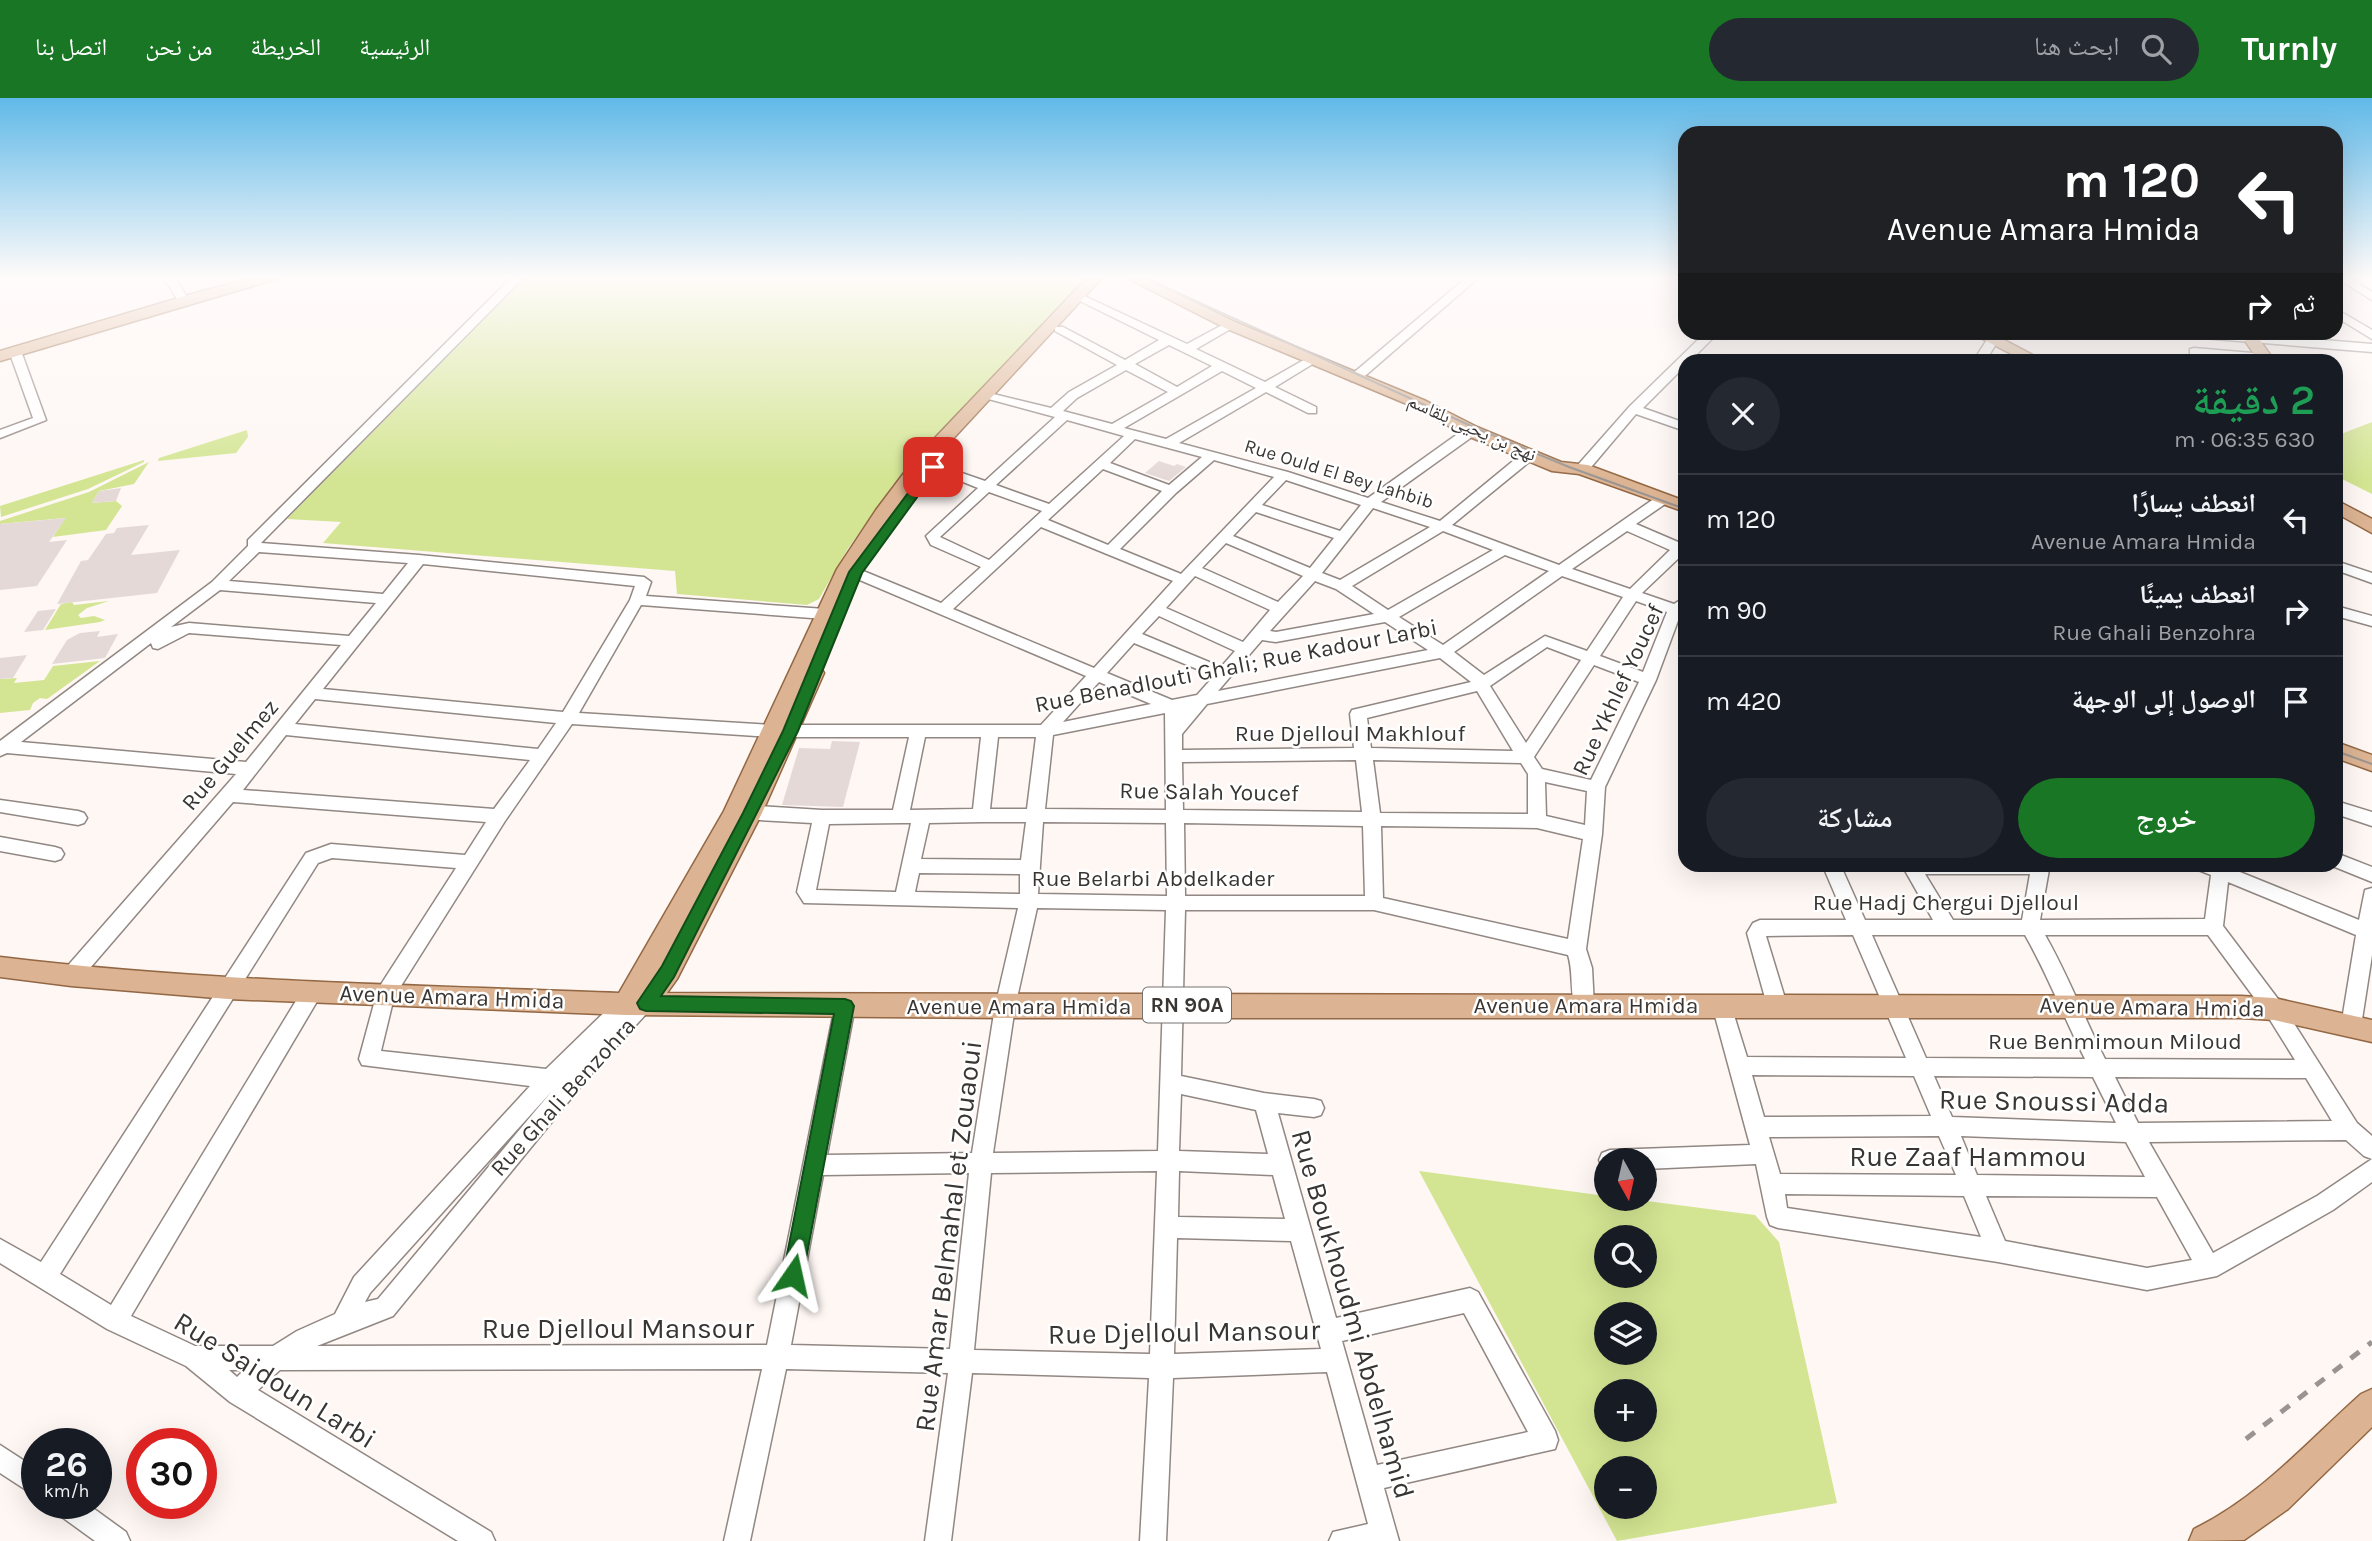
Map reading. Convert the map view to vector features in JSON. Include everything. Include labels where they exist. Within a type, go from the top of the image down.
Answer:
[{"type":"main road","points":[[5,352],[26,345]]},
{"type":"main road","points":[[5,352],[28,345]]},
{"type":"main road","name":"Rue Ghali Benzohra","points":[[636,1004],[743,812],[851,571],[990,396],[1037,345]]},
{"type":"main road","name":"Rue Ghali Benzohra","points":[[781,731],[825,614],[881,514],[919,465],[1042,345]]},
{"type":"main road","name":"نهج بن يحيى بلقاسم","points":[[1278,345],[1420,404],[1471,431],[1558,467],[1582,469],[1591,478],[1678,505]]},
{"type":"main road","points":[[2006,345],[2022,354]]},
{"type":"main road","points":[[2343,509],[2372,527]]},
{"type":"main road","points":[[2343,753],[2372,763]]},
{"type":"main road","name":"Avenue Amara Hmida","points":[[0,967],[71,976],[228,988],[636,1004],[1005,1007],[2068,1005],[2274,1009],[2361,1028]]},
{"type":"main road","points":[[2206,1541],[2237,1527],[2278,1497],[2372,1405]]},
{"type":"street","points":[[255,547],[253,543],[451,345]]},
{"type":"street","points":[[1089,345],[1177,392]]},
{"type":"street","points":[[991,566],[933,539],[1058,414],[1073,395],[1159,345]]},
{"type":"street","points":[[1179,345],[1312,410]]},
{"type":"street","points":[[1187,349],[1194,345]]},
{"type":"street","points":[[1355,378],[1394,345]]},
{"type":"street","points":[[2353,345],[2372,348]]},
{"type":"street","points":[[0,434],[40,420],[5,352]]},
{"type":"street","points":[[1167,444],[1312,360]]},
{"type":"street","points":[[1113,429],[1221,366]]},
{"type":"street","points":[[1582,469],[1634,409],[1678,373]]},
{"type":"street","name":"Rue Ould El Bey Lahbib","points":[[990,396],[1283,474],[1442,526],[1562,571],[1678,607]]},
{"type":"street","points":[[1634,409],[1678,425]]},
{"type":"street","points":[[1174,732],[1313,574],[1370,503],[1471,431]]},
{"type":"street","points":[[943,610],[1132,435]]},
{"type":"street","points":[[1340,586],[1442,526],[1529,455]]},
{"type":"street","points":[[1111,550],[1171,490],[1211,456]]},
{"type":"street","points":[[1101,464],[1171,490]]},
{"type":"street","points":[[933,467],[1052,510]]},
{"type":"street","points":[[1045,731],[1283,474]]},
{"type":"street","name":"Rue Benadlouti Ghali; Rue Kadour Larbi","points":[[311,693],[568,718],[781,731],[1045,731],[1443,652],[1663,499]]},
{"type":"street","points":[[1252,506],[1342,536]]},
{"type":"street","points":[[1041,522],[1111,550],[1188,574],[1280,609]]},
{"type":"street","points":[[1625,524],[1678,548]]},
{"type":"street","points":[[1223,537],[1340,586],[1443,652],[1478,679],[1536,774],[1537,821]]},
{"type":"street","points":[[2,748],[217,585],[255,547],[640,580],[644,585],[568,718],[499,816],[386,995],[369,1059],[550,1079]]},
{"type":"street","points":[[1259,634],[1276,637],[1389,616],[1503,550]]},
{"type":"street","points":[[1525,757],[1633,594],[1678,554]]},
{"type":"street","name":"Rue Guelmez","points":[[71,976],[229,795],[419,559]]},
{"type":"street","points":[[2343,568],[2372,578]]},
{"type":"street","points":[[851,571],[1173,707],[1175,903],[1171,1083],[1162,1366],[1153,1541]]},
{"type":"street","points":[[217,585],[386,599]]},
{"type":"street","points":[[636,600],[825,614]]},
{"type":"street","points":[[1156,609],[1245,649]]},
{"type":"street","points":[[2343,612],[2371,616]]},
{"type":"street","name":"Rue Ykhlef Youcef","points":[[1584,1006],[1582,968],[1576,949],[1593,834],[1596,787],[1678,616]]},
{"type":"street","points":[[62,702],[88,695],[182,629],[353,641]]},
{"type":"street","points":[[1132,636],[1224,674]]},
{"type":"street","points":[[1374,903],[1372,819],[1358,714],[1481,685],[1543,641],[1593,657],[1648,680]]},
{"type":"street","points":[[282,729],[542,755]]},
{"type":"street","points":[[900,817],[918,731]]},
{"type":"street","points":[[981,816],[990,731]]},
{"type":"street","name":"Rue Amar Belmahal et Zouaoui","points":[[938,1541],[961,1362],[981,1163],[1005,1007],[1029,901],[1030,867],[1045,731]]},
{"type":"street","points":[[2,748],[250,768]]},
{"type":"street","name":"Rue Djelloul Makhlouf","points":[[1174,756],[1364,754],[1525,757]]},
{"type":"street","points":[[1536,774],[1596,787]]},
{"type":"street","points":[[229,795],[499,816]]},
{"type":"street","points":[[0,806],[78,818]]},
{"type":"street","points":[[2343,809],[2372,818]]},
{"type":"street","name":"Rue Salah Youcef","points":[[743,812],[822,817],[1035,816],[1537,821],[1593,834]]},
{"type":"street","name":"Rue Belarbi Abdelkader","points":[[822,817],[807,895],[811,898],[1374,903],[1576,949]]},
{"type":"street","points":[[904,900],[922,817]]},
{"type":"street","points":[[0,844],[55,854]]},
{"type":"street","points":[[44,1278],[312,858],[331,851],[470,862]]},
{"type":"street","points":[[2343,863],[2372,875]]},
{"type":"street","points":[[911,866],[1030,867]]},
{"type":"street","points":[[1833,872],[1946,1126],[1998,1251]]},
{"type":"street","points":[[1915,872],[1947,927]]},
{"type":"street","points":[[2040,872],[2029,926],[2054,968],[2068,1005],[2102,1067],[2132,1133],[2209,1268]]},
{"type":"street","points":[[2214,872],[2213,926],[2274,1009],[2350,1130],[2372,1149]]},
{"type":"street","points":[[2226,872],[2367,932]]},
{"type":"street","points":[[2361,1028],[2372,895]]},
{"type":"street","name":"Rue Hadj Chergui Djelloul","points":[[1777,1004],[1757,929],[2213,926]]},
{"type":"street","points":[[115,1321],[312,992]]},
{"type":"street","name":"Rue Ghali Benzohra","points":[[344,1320],[362,1285],[550,1079],[636,1004]]},
{"type":"street","name":"Rue Ghali Benzohra","points":[[274,1357],[344,1320],[385,1308],[636,1004]]},
{"type":"street","points":[[1722,1005],[1757,1127],[1778,1217],[1998,1251],[2147,1279],[2209,1268],[2325,1203],[2372,1169]]},
{"type":"street","points":[[737,1541],[845,1006]]},
{"type":"street","name":"Rue Benmimoun Miloud","points":[[1740,1066],[2312,1069]]},
{"type":"street","points":[[1171,1083],[1264,1102],[1314,1108]]},
{"type":"street","name":"Rue Boukhoudmi Abdelhamid","points":[[1264,1102],[1385,1538]]},
{"type":"street","name":"Rue Snoussi Adda","points":[[1757,1127],[1946,1126],[2132,1133],[2350,1130]]},
{"type":"street","points":[[1657,1158],[1764,1154]]},
{"type":"street","points":[[815,1165],[1168,1161],[1281,1165]]},
{"type":"street","name":"Rue Zaaf Hammou","points":[[1772,1184],[2163,1187]]},
{"type":"street","points":[[1167,1227],[1299,1230]]},
{"type":"street","name":"Rue Saidoun Larbi","points":[[0,1250],[115,1321],[194,1358],[239,1393],[482,1541]]},
{"type":"street","points":[[1328,1332],[1470,1300],[1545,1440],[1368,1479]]},
{"type":"street","points":[[239,1393],[256,1372],[274,1357]]},
{"type":"street","name":"Rue Djelloul Mansour","points":[[194,1358],[274,1357],[334,1360],[776,1357],[1162,1366],[1335,1360]]},
{"type":"street","points":[[0,1458],[21,1473]]},
{"type":"street","points":[[86,1519],[117,1541]]},
{"type":"street","points":[[1342,1541],[1385,1538]]},
{"type":"green space","points":[[458,345],[1024,345],[893,485],[847,550],[819,599],[807,605],[677,594],[675,571],[323,543],[341,522],[287,519]]},
{"type":"green space","points":[[2372,422],[2372,494],[2343,480],[2343,433]]},
{"type":"green space","points":[[247,430],[248,437],[236,453],[158,461],[159,458]]},
{"type":"green space","points":[[144,460],[88,489],[1,517],[0,506]]},
{"type":"green space","points":[[149,462],[134,484],[99,491],[92,503],[116,501],[122,506],[106,530],[53,537],[65,518],[0,524],[0,521],[89,492]]},
{"type":"green space","points":[[109,601],[87,608],[78,615],[81,618],[94,616],[105,620],[45,630],[61,604]]},
{"type":"green space","points":[[100,661],[47,699],[40,698],[33,703],[30,710],[0,713],[0,679],[17,678],[14,683],[44,680],[53,666]]},
{"type":"green space","points":[[1419,1171],[1594,1194],[1594,1211],[1657,1211],[1657,1202],[1755,1215],[1779,1242],[1837,1503],[1617,1541],[1605,1519],[1657,1519],[1657,1456],[1594,1456],[1594,1498]]},
{"type":"building","points":[[1159,461],[1186,467],[1169,481],[1145,473]]},
{"type":"building","points":[[121,488],[116,501],[92,503],[99,491]]},
{"type":"building","points":[[66,518],[49,542],[67,540],[37,586],[0,590],[0,524]]},
{"type":"building","points":[[149,525],[131,555],[180,550],[157,593],[57,604],[81,561],[88,560],[106,534],[114,533],[117,528]]},
{"type":"building","points":[[56,609],[43,630],[24,632],[38,611]]},
{"type":"building","points":[[100,631],[97,637],[118,634],[105,658],[52,664],[67,640],[80,633]]},
{"type":"building","points":[[27,655],[13,678],[0,679],[0,658]]},
{"type":"building","points":[[832,741],[860,742],[843,807],[782,805],[799,748],[830,749]]},
{"type":"tram line","points":[[1293,345],[1480,430],[1569,467],[1678,506]]},
{"type":"tram line","points":[[2343,754],[2372,764]]},
{"type":"railway","points":[[2246,1439],[2372,1342]]},
{"type":"route","points":[[793,1275],[845,1006],[646,1003],[668,972],[751,813],[790,731],[856,572],[933,467]]}]
